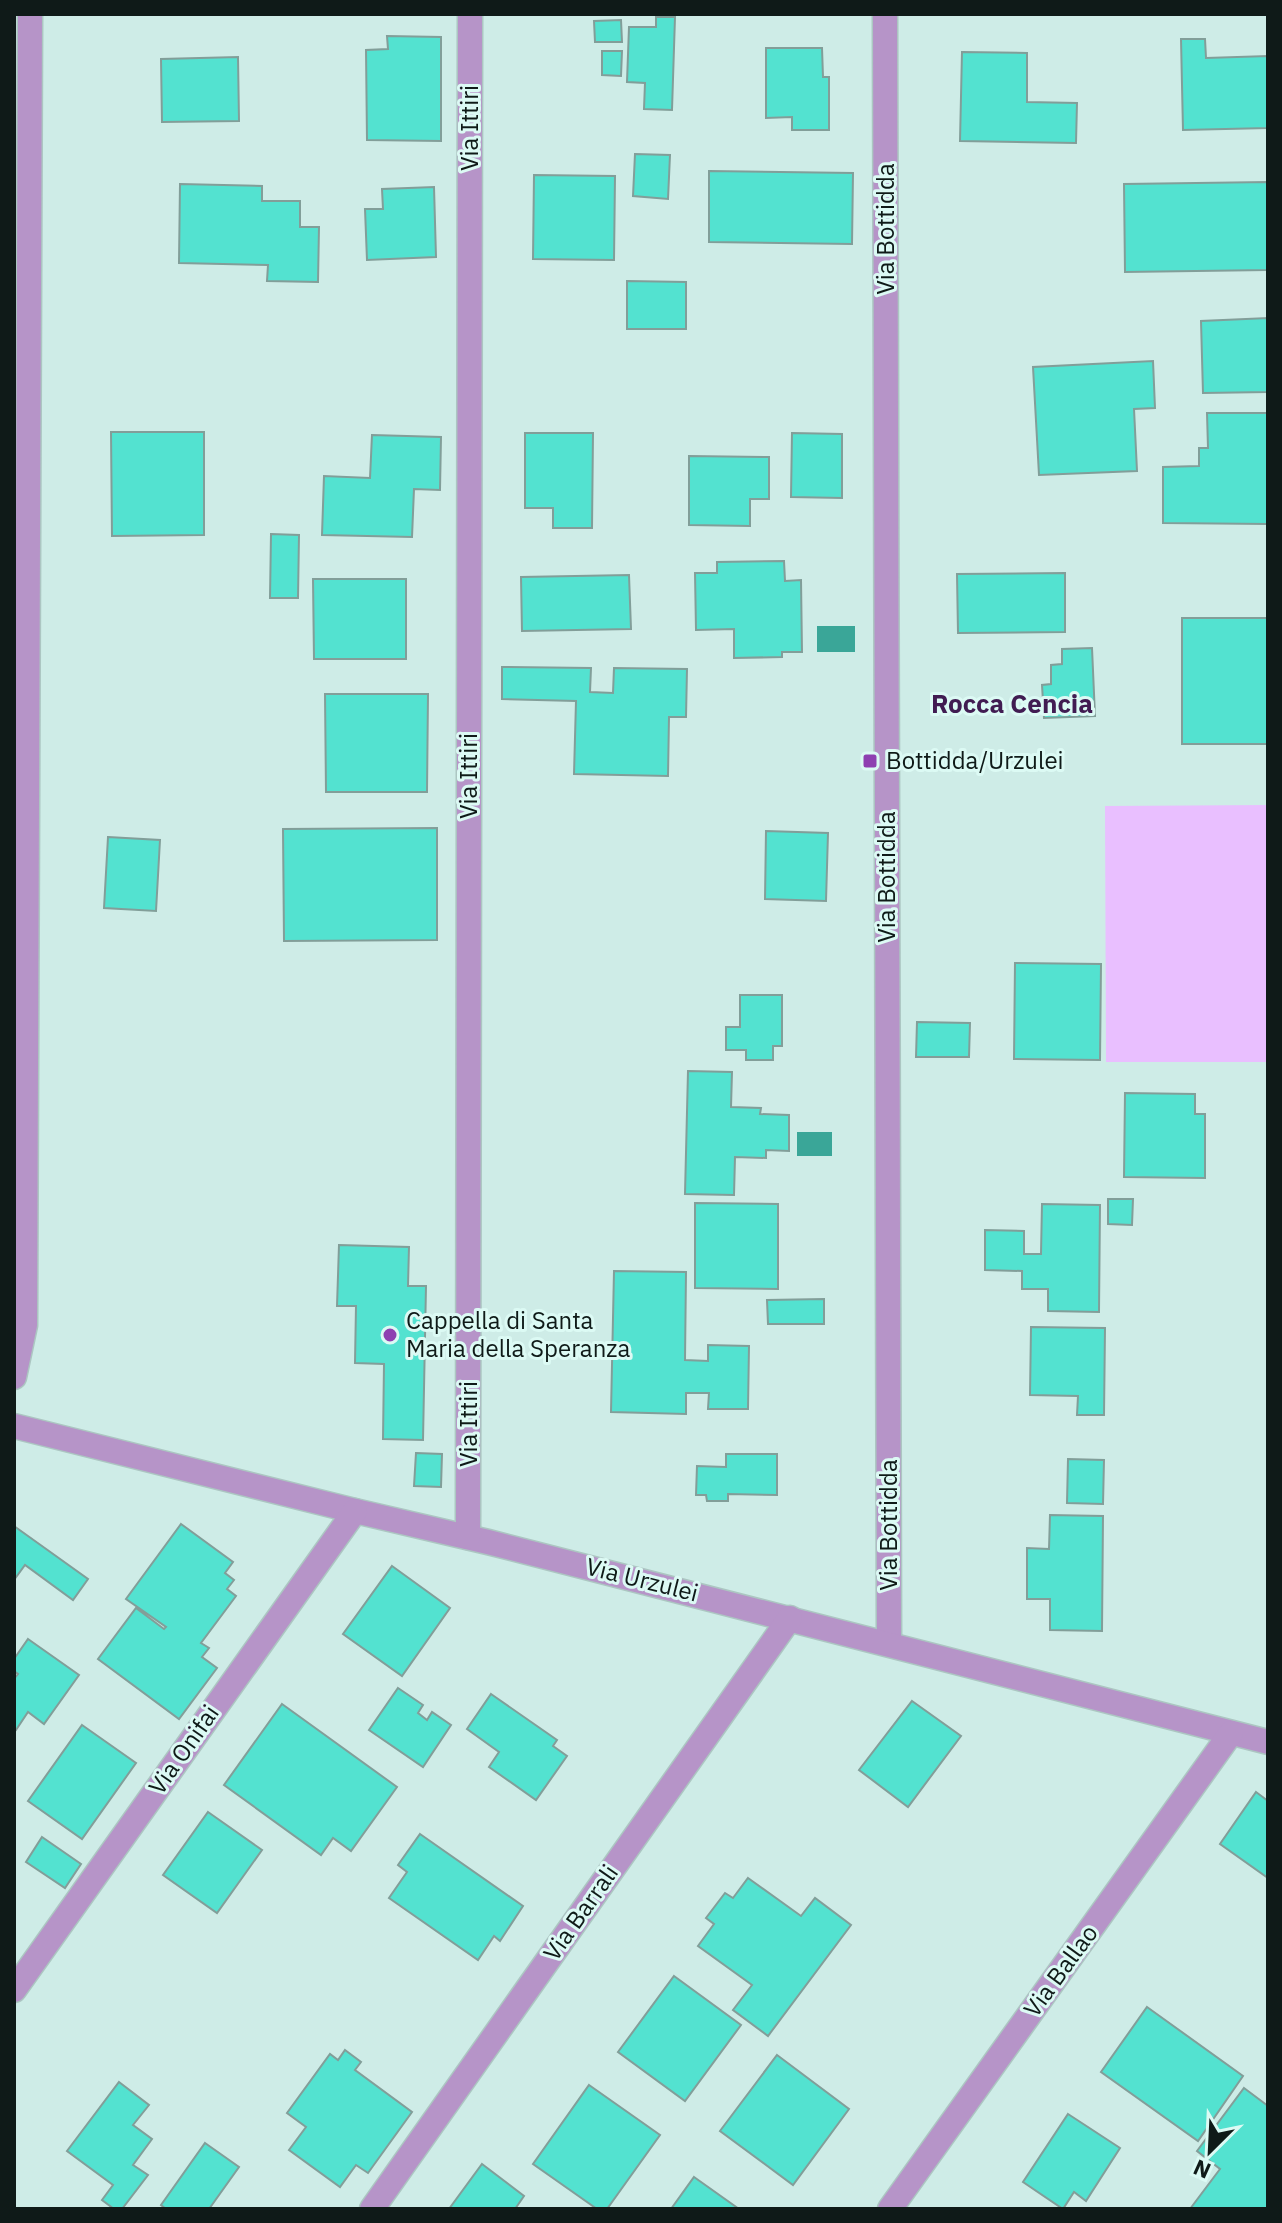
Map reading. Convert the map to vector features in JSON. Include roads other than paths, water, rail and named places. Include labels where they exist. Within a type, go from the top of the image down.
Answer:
[{"type":"street","points":[[14,1377],[25,1325],[30,14]]},
{"type":"street","name":"Via Ittiri","points":[[468,1537],[470,14]]},
{"type":"street","name":"Via Bottidda","points":[[885,14],[889,1644]]},
{"type":"street","name":"Via Urzulei","points":[[14,1426],[790,1618],[1268,1742]]},
{"type":"street","name":"Via Onifai","points":[[14,1990],[355,1511]]},
{"type":"street","name":"Via Barrali","points":[[372,2209],[790,1618]]},
{"type":"street","name":"Via Ballao","points":[[890,2209],[1231,1733]]},
{"type":"place","name":"Bottidda/Urzulei","points":[[870,761]]},
{"type":"place","name":"Cappella di Santa Maria della Speranza","points":[[390,1335]]},
{"type":"district","name":"Rocca Cencia","points":[[1012,704]]}]
